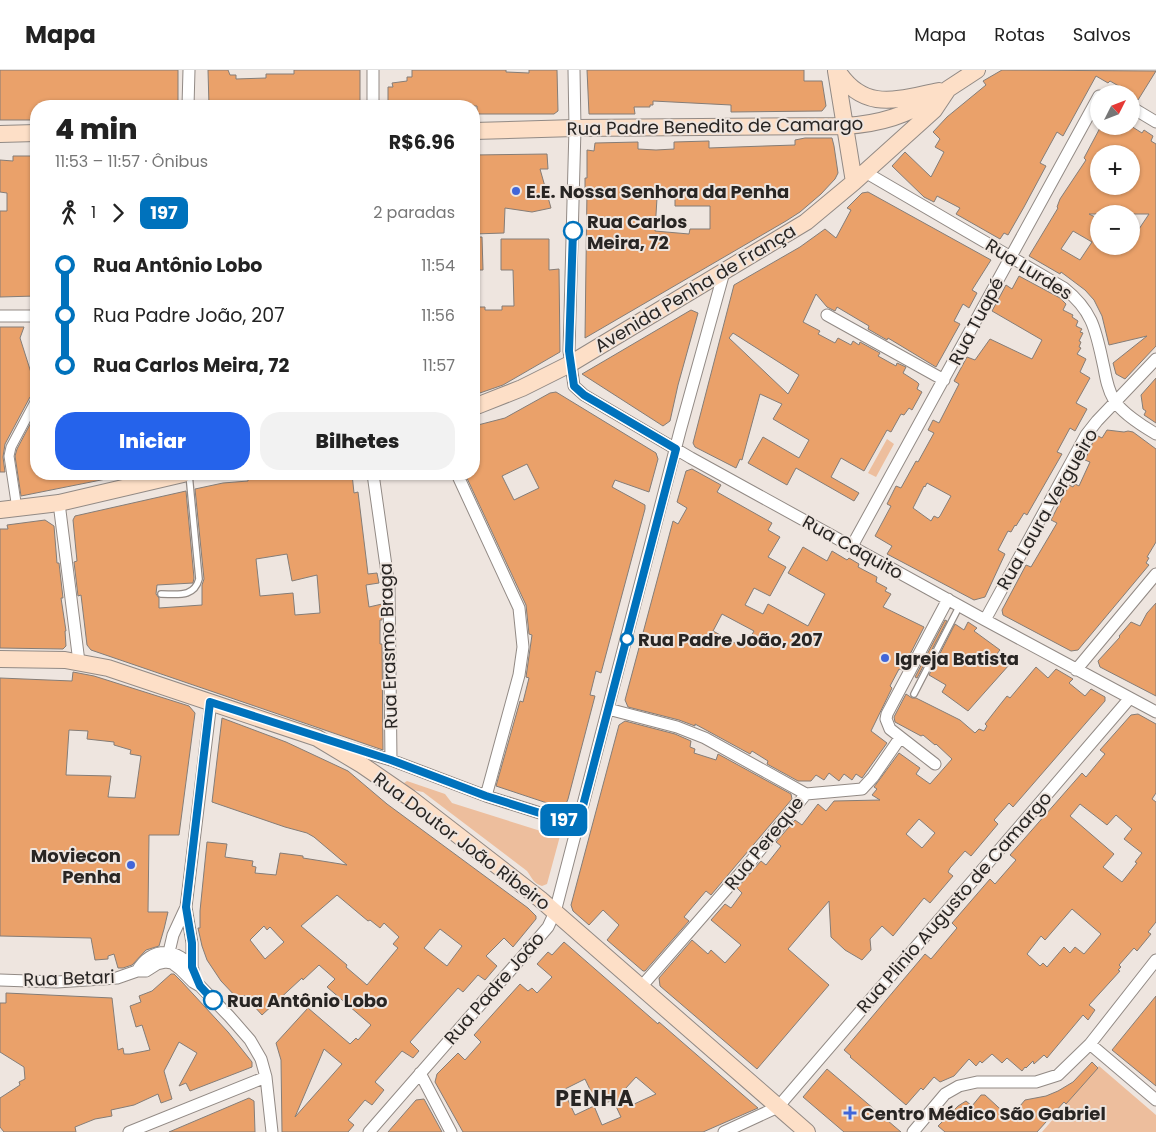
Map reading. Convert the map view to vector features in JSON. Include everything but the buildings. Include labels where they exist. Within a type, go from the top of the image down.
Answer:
[{"type":"main road","points":[[836,70],[845,83],[869,98],[884,100],[905,98],[948,89]]},
{"type":"main road","points":[[836,70],[844,126],[860,177]]},
{"type":"main road","name":"Rua Padre Benedito de Camargo","points":[[480,131],[862,125],[893,118],[920,107],[977,70]]},
{"type":"main road","name":"Avenida Penha de França","points":[[480,405],[522,388],[570,364],[806,222],[860,177],[934,110],[948,89]]},
{"type":"main road","points":[[0,134],[30,133]]},
{"type":"main road","points":[[0,510],[60,503],[158,480]]},
{"type":"main road","name":"Rua Doutor João Ribeiro","points":[[0,659],[79,662],[108,668],[317,738],[362,765],[410,798],[555,912],[807,1132]]},
{"type":"street","points":[[188,100],[189,70]]},
{"type":"street","points":[[373,70],[374,100]]},
{"type":"street","name":"Rua Caquito","points":[[574,70],[575,128],[569,351],[574,386],[584,395],[676,449],[984,620],[1156,712]]},
{"type":"street","name":"Rua Tuapé","points":[[852,546],[1090,112]]},
{"type":"street","points":[[1140,112],[1156,122]]},
{"type":"street","name":"Rua Lurdes","points":[[860,177],[1010,257],[1064,288],[1078,299],[1091,318],[1107,385],[1115,402],[1132,418],[1156,434]]},
{"type":"street","name":"Rua Padre João","points":[[369,1132],[548,927],[555,912],[724,272]]},
{"type":"street","points":[[827,315],[944,380]]},
{"type":"street","points":[[0,316],[30,316]]},
{"type":"street","name":"Rua Laura Vergueiro","points":[[984,620],[1086,436],[1156,359]]},
{"type":"street","points":[[17,509],[9,456],[10,447],[30,411]]},
{"type":"street","name":"Rua Erasmo Braga","points":[[374,480],[389,587],[391,760]]},
{"type":"street","points":[[460,480],[519,608],[522,628],[523,647],[519,676],[486,796]]},
{"type":"street","points":[[60,503],[79,662]]},
{"type":"street","points":[[1076,670],[1156,574]]},
{"type":"street","points":[[935,764],[900,738],[887,726],[886,720],[887,714],[948,599]]},
{"type":"street","name":"Rua Plinio Augusto de Camargo","points":[[778,1107],[1130,698]]},
{"type":"street","points":[[192,967],[192,943],[186,907],[210,702]]},
{"type":"street","name":"Rua Pereque","points":[[608,709],[677,727],[705,738],[806,794],[745,868],[641,987]]},
{"type":"street","points":[[317,738],[391,760],[486,796],[578,825]]},
{"type":"street","points":[[806,794],[862,789],[874,777],[900,738]]},
{"type":"street","points":[[186,907],[173,935],[169,952],[184,958],[192,967],[200,986],[250,1040],[261,1059],[266,1077],[272,1132]]},
{"type":"street","name":"Rua Betari","points":[[138,971],[142,962],[156,954],[169,952]]},
{"type":"street","points":[[913,1132],[945,1094],[959,1086],[978,1082],[1036,1082],[1058,1075],[1090,1044],[1156,960]]},
{"type":"street","name":"Rua Betari","points":[[0,980],[57,982],[117,978],[138,971],[146,971],[157,964],[166,962],[172,963],[200,986]]},
{"type":"street","points":[[1090,1044],[1156,1100]]},
{"type":"street","points":[[420,1073],[451,1132]]},
{"type":"street","points":[[129,1132],[266,1077]]},
{"type":"street","points":[[724,1132],[778,1107]]},
{"type":"lane","points":[[161,594],[190,592],[197,586],[199,579],[190,480]]},
{"type":"lane","points":[[914,694],[960,605]]},
{"type":"shaded area","points":[[887,439],[894,444],[876,477],[868,473]]},
{"type":"shaded area","points":[[407,781],[445,794],[452,803],[547,833],[558,833],[560,836],[547,884],[542,886],[537,884],[527,871],[423,792],[413,789],[404,783]]},
{"type":"shaded area","points":[[1099,1066],[1156,1115],[1156,1132],[1042,1132]]},
{"type":"bus line","name":"197","points":[[213,1000],[200,986],[198,977],[192,967],[192,943],[186,907],[210,702],[317,738],[391,760],[486,796],[578,825],[676,449],[584,395],[574,386],[569,351],[573,231]]},
{"type":"place","name":"E.E. Nossa Senhora da Penha","points":[[516,191]]},
{"type":"place","name":"Rua Carlos Meira, 72","points":[[573,231]]},
{"type":"place","name":"Rua Padre João, 207","points":[[627,639]]},
{"type":"place","name":"Igreja Batista","points":[[885,658]]},
{"type":"place","name":"Moviecon Penha","points":[[131,865]]},
{"type":"place","name":"Rua Antônio Lobo","points":[[213,1000]]},
{"type":"place","name":"Centro Médico São Gabriel","points":[[850,1113]]},
{"type":"district","name":"PENHA","points":[[595,1098]]}]
